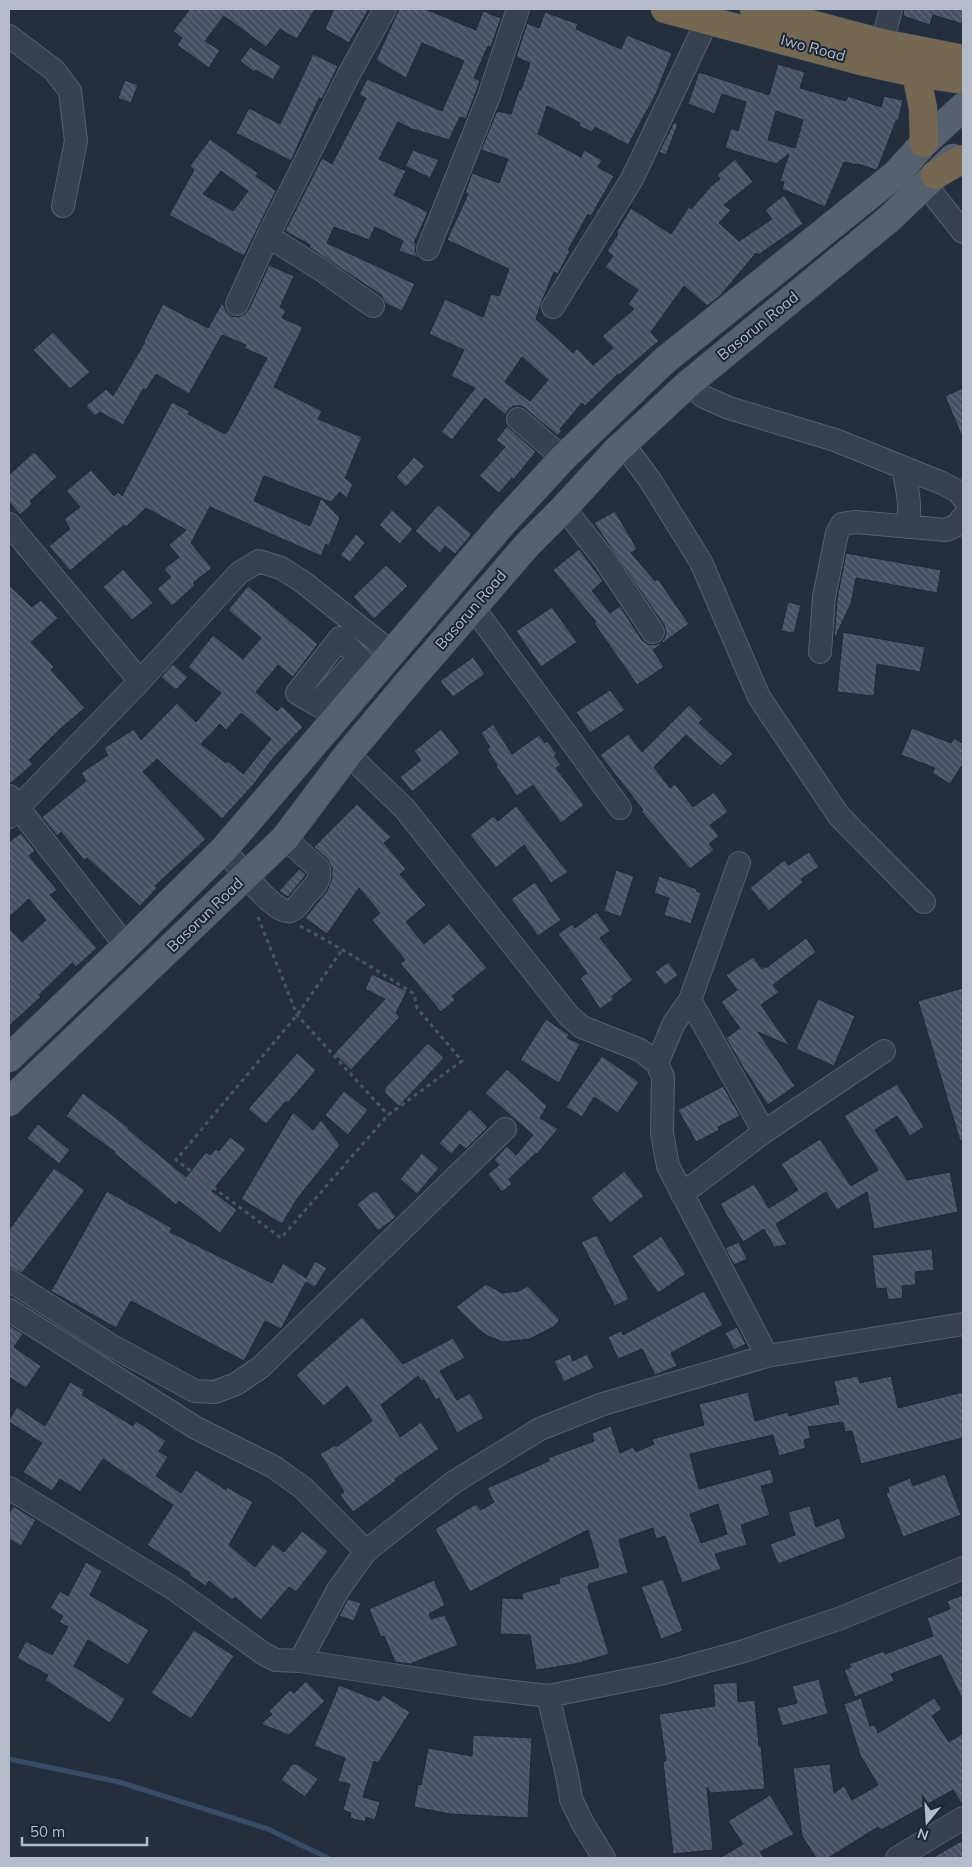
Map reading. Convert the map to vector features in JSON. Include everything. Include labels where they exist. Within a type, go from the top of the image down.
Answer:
[{"type":"highway","name":"Iwo Road","points":[[665,9],[861,61],[963,59]]},
{"type":"highway","name":"Iwo Road","points":[[754,9],[882,43],[913,61],[963,80]]},
{"type":"highway","points":[[924,143],[924,108],[913,61],[963,51]]},
{"type":"highway","points":[[930,179],[963,159]]},
{"type":"main road","name":"Basorun Road","points":[[9,1058],[224,849],[327,710],[375,661],[563,458],[664,361],[896,174],[924,143],[963,107]]},
{"type":"main road","name":"Basorun Road","points":[[9,1102],[285,838],[348,754],[473,607],[528,544],[623,444],[688,384],[890,218],[963,149]]},
{"type":"main road","points":[[502,523],[528,544]]},
{"type":"street","points":[[237,304],[268,236],[348,76],[385,9]]},
{"type":"street","points":[[428,249],[489,96],[518,9]]},
{"type":"street","points":[[882,43],[891,9]]},
{"type":"street","points":[[553,307],[632,179],[707,21]]},
{"type":"street","points":[[9,36],[54,70],[70,91],[76,141],[63,206]]},
{"type":"street","points":[[930,179],[963,232]]},
{"type":"street","points":[[268,236],[373,306]]},
{"type":"street","points":[[688,384],[704,397],[729,408],[835,440],[942,483],[959,492],[963,498]]},
{"type":"street","points":[[518,419],[563,458]]},
{"type":"street","points":[[623,444],[650,480],[701,562],[759,697],[839,816],[924,902]]},
{"type":"street","points":[[903,468],[908,488],[909,518],[907,527]]},
{"type":"street","points":[[564,508],[605,560],[653,632]]},
{"type":"street","points":[[820,652],[824,597],[837,532],[842,524],[856,522],[946,530],[957,525],[962,520]]},
{"type":"street","points":[[9,524],[140,680]]},
{"type":"street","points":[[126,946],[12,806],[140,680],[239,573],[259,561],[281,568],[303,582],[375,661]]},
{"type":"street","points":[[473,607],[620,808]]},
{"type":"street","points":[[327,710],[297,693],[340,638],[375,661]]},
{"type":"street","points":[[348,754],[405,809],[569,1016],[582,1027],[640,1050],[657,1063],[663,1077],[662,1133],[668,1166],[767,1356]]},
{"type":"street","points":[[224,849],[245,876],[280,909],[288,912],[294,909],[318,882],[320,875],[319,869],[285,838]]},
{"type":"street","points":[[657,1063],[674,1023],[690,1000],[740,864]]},
{"type":"street","points":[[690,1000],[764,1132]]},
{"type":"street","points":[[682,1194],[764,1132],[884,1051]]},
{"type":"street","points":[[9,1280],[112,1346],[170,1378],[195,1391],[215,1392],[236,1384],[261,1367],[505,1129]]},
{"type":"street","points":[[9,1310],[196,1428],[274,1467],[303,1488],[366,1552]]},
{"type":"street","points":[[300,1661],[338,1590],[366,1552],[454,1482],[540,1429],[603,1404],[767,1356],[963,1324]]},
{"type":"street","points":[[9,1488],[174,1589],[264,1654],[276,1660],[300,1661],[472,1687],[548,1696],[664,1673],[751,1649],[841,1618],[963,1568]]},
{"type":"street","points":[[548,1696],[571,1799],[582,1822],[604,1858]]},
{"type":"street","points":[[897,1858],[963,1818]]},
{"type":"path","points":[[256,911],[297,1015],[388,1115]]},
{"type":"path","points":[[294,924],[342,950],[414,994],[417,1008],[462,1061],[388,1115],[282,1238],[176,1160],[297,1015],[342,950]]},
{"type":"building","points":[[190,9],[315,9],[297,39],[280,29],[266,47],[224,16],[205,41],[220,50],[209,68],[177,45],[182,38],[173,31]]},
{"type":"building","points":[[334,9],[369,9],[349,43],[325,29]]},
{"type":"building","points":[[399,9],[425,9],[476,30],[483,11],[501,18],[491,47],[488,46],[474,78],[480,81],[466,119],[460,117],[449,140],[412,129],[398,122],[379,159],[406,171],[394,195],[428,212],[414,243],[416,243],[415,251],[419,258],[399,251],[403,241],[375,227],[369,240],[334,227],[327,243],[415,284],[402,311],[385,303],[381,295],[309,247],[310,245],[285,231],[322,158],[332,164],[366,98],[359,95],[367,79],[442,111],[464,61],[422,43],[406,78],[376,60]]},
{"type":"building","points":[[904,9],[963,9],[963,24],[933,15],[930,25],[903,16]]},
{"type":"building","points":[[545,12],[578,24],[576,29],[621,49],[627,35],[672,53],[656,94],[628,145],[595,127],[592,132],[579,126],[580,123],[547,106],[538,134],[581,157],[584,150],[602,160],[598,167],[614,176],[591,216],[588,214],[568,250],[570,251],[558,274],[554,272],[536,319],[573,353],[577,348],[593,365],[613,348],[602,336],[634,309],[628,304],[638,290],[605,267],[613,256],[607,251],[631,208],[671,234],[689,207],[691,209],[712,185],[720,179],[717,175],[735,159],[753,182],[724,205],[731,210],[719,223],[739,241],[772,219],[765,210],[784,195],[803,224],[758,255],[756,253],[720,296],[707,306],[684,286],[651,332],[659,341],[618,374],[585,406],[582,403],[560,429],[562,430],[558,436],[521,406],[514,406],[508,410],[506,415],[485,398],[452,440],[441,432],[475,388],[451,376],[464,350],[429,334],[445,299],[483,317],[491,294],[499,296],[509,269],[447,240],[468,194],[465,193],[472,173],[499,183],[508,159],[481,150],[497,111],[511,114],[519,90],[521,90],[530,63],[516,57],[527,23],[539,28]],"holes":[[[522,357],[548,380],[530,401],[505,382]]]},
{"type":"building","points":[[250,47],[281,66],[273,80],[256,70],[254,72],[240,61]]},
{"type":"building","points":[[313,54],[338,66],[322,99],[319,98],[291,161],[236,133],[249,108],[280,124]]},
{"type":"building","points":[[778,64],[805,72],[800,88],[846,101],[848,96],[881,107],[884,96],[903,100],[898,121],[896,121],[878,168],[876,170],[844,162],[825,207],[782,189],[784,182],[780,181],[789,154],[776,164],[725,148],[731,128],[738,131],[746,102],[722,94],[715,114],[688,104],[699,72],[769,95]],"holes":[[[776,111],[803,120],[795,148],[768,140]]]},
{"type":"building","points":[[125,80],[138,85],[131,103],[118,98]]},
{"type":"building","points":[[674,122],[678,124],[666,155],[659,152]]},
{"type":"building","points":[[210,139],[258,173],[256,176],[276,191],[244,256],[169,215],[194,170],[190,166]],"holes":[[[221,171],[248,191],[233,211],[203,194]]]},
{"type":"building","points":[[413,150],[439,160],[430,178],[405,166]]},
{"type":"building","points":[[269,265],[294,276],[280,307],[286,310],[282,318],[303,327],[274,387],[322,411],[318,419],[362,437],[345,478],[353,484],[347,498],[340,492],[331,502],[321,498],[340,518],[329,546],[326,544],[321,556],[210,507],[191,543],[212,568],[193,583],[195,585],[172,606],[157,589],[171,577],[164,569],[179,557],[169,545],[186,530],[146,508],[126,527],[124,525],[70,571],[49,546],[70,529],[64,519],[80,507],[66,491],[91,470],[114,496],[118,492],[122,496],[172,402],[189,411],[188,414],[225,434],[267,358],[244,348],[246,345],[222,335],[189,394],[156,374],[146,390],[143,389],[123,425],[100,412],[95,416],[86,406],[106,389],[113,396],[145,342],[163,304],[208,328],[222,303],[231,316],[238,317],[245,314],[249,309]],"holes":[[[264,476],[321,498],[310,526],[254,501]]]},
{"type":"building","points":[[53,332],[90,372],[70,389],[33,350]]},
{"type":"building","points":[[963,388],[963,439],[945,396]]},
{"type":"building","points":[[507,426],[536,452],[513,480],[512,478],[499,493],[479,476],[505,447],[496,440]]},
{"type":"building","points":[[34,452],[57,477],[30,501],[32,504],[20,515],[9,502],[9,475]]},
{"type":"building","points":[[414,457],[425,466],[406,487],[396,477]]},
{"type":"building","points":[[438,505],[472,534],[455,554],[445,546],[440,553],[415,531]]},
{"type":"building","points":[[392,510],[413,529],[400,544],[379,525]]},
{"type":"building","points":[[615,511],[637,549],[631,553],[655,581],[658,579],[689,624],[653,650],[664,667],[637,685],[594,623],[596,622],[553,570],[579,549],[603,581],[592,591],[610,613],[620,606],[642,640],[653,645],[661,643],[666,632],[664,625],[594,523]]},
{"type":"building","points":[[356,534],[365,543],[350,562],[340,555]]},
{"type":"building","points":[[846,553],[941,570],[937,593],[856,578],[851,603],[834,640],[837,599]]},
{"type":"building","points":[[386,565],[408,586],[374,619],[353,597]]},
{"type":"building","points":[[123,569],[153,603],[132,620],[103,587]]},
{"type":"building","points":[[9,585],[32,607],[41,600],[58,618],[31,642],[54,667],[51,670],[85,708],[60,729],[29,760],[33,764],[11,783],[9,783]]},
{"type":"building","points":[[248,586],[318,644],[293,677],[278,665],[256,692],[277,711],[282,706],[303,727],[274,757],[254,784],[222,819],[157,759],[143,772],[206,839],[155,886],[157,888],[140,906],[87,858],[84,860],[61,832],[57,836],[42,817],[86,781],[81,773],[108,755],[104,748],[134,729],[141,740],[177,703],[196,722],[221,693],[188,667],[213,635],[243,659],[261,638],[228,610]],"holes":[[[241,713],[271,739],[243,774],[228,761],[226,763],[201,744],[220,724],[226,730]]]},
{"type":"building","points":[[788,602],[801,605],[794,633],[781,631]]},
{"type":"building","points":[[552,607],[577,642],[541,667],[516,631]]},
{"type":"building","points":[[843,632],[925,647],[920,672],[877,664],[874,696],[837,692]]},
{"type":"building","points":[[473,657],[485,674],[453,697],[440,681]]},
{"type":"building","points":[[173,664],[188,677],[176,690],[161,677]]},
{"type":"building","points":[[610,690],[625,710],[590,733],[576,712]]},
{"type":"building","points":[[689,705],[703,719],[699,723],[733,754],[721,766],[686,735],[654,767],[670,788],[675,784],[693,807],[714,792],[728,812],[710,825],[719,836],[709,844],[714,850],[690,869],[641,811],[643,810],[600,755],[628,734],[642,752]]},
{"type":"building","points":[[493,724],[512,754],[539,735],[545,743],[547,741],[557,754],[554,756],[561,765],[556,768],[584,805],[561,823],[533,785],[517,796],[496,766],[487,749],[490,747],[481,733]]},
{"type":"building","points":[[912,728],[951,743],[954,738],[963,744],[963,764],[950,784],[932,773],[935,768],[901,755]]},
{"type":"building","points":[[441,729],[460,753],[412,792],[400,777],[421,760],[414,751]]},
{"type":"building","points":[[357,804],[391,837],[384,843],[406,869],[400,874],[426,905],[406,922],[424,944],[449,923],[487,968],[452,996],[455,1000],[441,1012],[400,963],[405,960],[372,920],[380,913],[359,888],[327,934],[305,918],[327,891],[332,878],[332,868],[328,860],[314,847]]},
{"type":"building","points":[[516,806],[568,872],[551,883],[524,845],[496,868],[470,835],[493,816],[498,821]]},
{"type":"building","points":[[21,833],[35,851],[29,856],[57,890],[50,895],[97,948],[76,967],[72,963],[39,995],[41,997],[9,1026],[9,928],[22,942],[46,920],[29,899],[9,917],[9,842]]},
{"type":"building","points":[[809,852],[819,867],[801,879],[803,882],[769,911],[750,888],[784,860],[789,865]]},
{"type":"building","points":[[299,869],[306,875],[288,897],[279,891]]},
{"type":"building","points":[[616,870],[634,876],[621,917],[604,911]]},
{"type":"building","points":[[659,876],[697,889],[696,891],[701,893],[691,924],[664,915],[669,898],[654,893]]},
{"type":"building","points":[[535,882],[561,920],[538,936],[511,899]]},
{"type":"building","points":[[597,912],[610,931],[600,938],[633,980],[612,996],[614,999],[600,1009],[580,978],[587,973],[558,934],[572,924],[575,928]]},
{"type":"building","points":[[806,938],[816,952],[773,985],[779,992],[761,1005],[790,1046],[758,1032],[795,1086],[768,1105],[726,1038],[740,1028],[721,1002],[737,990],[726,975],[753,957],[762,969],[765,966],[766,968]]},
{"type":"building","points":[[668,962],[678,975],[665,985],[655,972]]},
{"type":"building","points":[[372,974],[407,991],[396,1013],[400,1017],[351,1070],[334,1054],[385,999],[365,989]]},
{"type":"building","points":[[963,988],[963,1140],[960,1141],[918,1001]]},
{"type":"building","points":[[818,999],[855,1016],[834,1066],[796,1049]]},
{"type":"building","points":[[546,1019],[569,1035],[567,1038],[580,1044],[559,1083],[520,1060]]},
{"type":"building","points":[[428,1043],[444,1058],[399,1106],[385,1093],[385,1088]]},
{"type":"building","points":[[297,1053],[316,1070],[288,1103],[286,1101],[266,1124],[248,1109]]},
{"type":"building","points":[[602,1056],[639,1082],[618,1113],[594,1097],[582,1117],[566,1107]]},
{"type":"building","points":[[507,1069],[547,1106],[540,1118],[558,1129],[537,1154],[509,1179],[512,1184],[502,1192],[488,1174],[499,1165],[494,1160],[507,1146],[516,1155],[533,1135],[485,1093]]},
{"type":"building","points":[[897,1084],[924,1127],[910,1136],[897,1116],[875,1130],[907,1180],[950,1172],[958,1212],[874,1229],[867,1192],[837,1210],[826,1192],[776,1224],[787,1245],[774,1247],[764,1229],[743,1242],[720,1204],[754,1184],[769,1208],[798,1190],[781,1164],[820,1139],[851,1186],[878,1170],[844,1116]]},
{"type":"building","points":[[723,1086],[740,1116],[718,1127],[719,1130],[696,1142],[678,1110]]},
{"type":"building","points":[[344,1091],[368,1110],[348,1135],[325,1115]]},
{"type":"building","points":[[83,1093],[129,1128],[186,1177],[206,1152],[210,1155],[216,1149],[219,1151],[230,1137],[246,1149],[212,1191],[237,1210],[220,1233],[179,1201],[176,1205],[115,1152],[66,1116]]},
{"type":"building","points":[[470,1109],[488,1127],[466,1149],[460,1144],[451,1154],[439,1143]]},
{"type":"building","points":[[293,1112],[313,1130],[321,1120],[340,1145],[297,1199],[282,1224],[241,1199]]},
{"type":"building","points":[[38,1124],[70,1150],[59,1164],[27,1138]]},
{"type":"building","points":[[422,1153],[439,1168],[417,1194],[400,1179]]},
{"type":"building","points":[[54,1168],[85,1190],[22,1273],[9,1267],[9,1230]]},
{"type":"building","points":[[624,1171],[644,1196],[610,1223],[591,1198]]},
{"type":"building","points":[[107,1191],[172,1228],[170,1232],[272,1283],[283,1263],[306,1278],[315,1261],[327,1268],[315,1287],[306,1282],[281,1329],[265,1321],[244,1361],[131,1301],[116,1328],[51,1291]]},
{"type":"building","points":[[372,1192],[377,1192],[396,1217],[378,1231],[357,1204]]},
{"type":"building","points":[[597,1235],[629,1299],[615,1306],[581,1242]]},
{"type":"building","points":[[661,1236],[686,1274],[658,1293],[632,1256]]},
{"type":"building","points":[[739,1242],[747,1259],[734,1265],[725,1248]]},
{"type":"building","points":[[932,1249],[934,1270],[915,1272],[916,1285],[902,1286],[903,1298],[888,1300],[886,1288],[876,1289],[872,1255]]},
{"type":"building","points":[[486,1284],[502,1293],[519,1291],[528,1286],[560,1320],[553,1327],[530,1339],[503,1342],[488,1336],[478,1329],[456,1307]]},
{"type":"building","points":[[704,1291],[723,1325],[671,1353],[677,1366],[655,1375],[642,1349],[618,1359],[608,1337],[621,1331],[623,1335]]},
{"type":"building","points":[[362,1317],[403,1364],[453,1338],[465,1358],[440,1371],[457,1400],[470,1393],[484,1418],[457,1433],[439,1398],[436,1400],[424,1380],[421,1381],[418,1376],[381,1405],[400,1437],[421,1422],[439,1449],[395,1479],[396,1481],[353,1512],[340,1495],[344,1492],[320,1454],[335,1445],[336,1447],[372,1421],[347,1386],[324,1406],[296,1375]]},
{"type":"building","points":[[9,1325],[23,1334],[14,1347],[41,1366],[26,1388],[9,1377]]},
{"type":"building","points":[[737,1327],[746,1344],[734,1350],[725,1333]]},
{"type":"building","points":[[570,1354],[573,1361],[587,1354],[594,1368],[564,1382],[554,1361]]},
{"type":"building","points":[[858,1376],[860,1383],[891,1376],[898,1408],[963,1392],[963,1438],[861,1464],[852,1431],[845,1432],[843,1422],[808,1427],[811,1438],[804,1440],[806,1448],[779,1456],[773,1435],[690,1454],[699,1489],[771,1469],[774,1483],[761,1486],[770,1515],[741,1525],[747,1545],[715,1554],[721,1569],[682,1583],[665,1536],[656,1539],[653,1528],[619,1540],[628,1573],[589,1584],[588,1587],[609,1654],[575,1664],[536,1670],[530,1635],[500,1634],[502,1598],[523,1599],[522,1593],[560,1583],[559,1578],[599,1567],[588,1530],[470,1592],[435,1529],[476,1504],[481,1510],[494,1502],[487,1488],[549,1461],[548,1458],[594,1441],[592,1433],[611,1426],[620,1453],[633,1447],[636,1452],[654,1444],[652,1439],[704,1425],[699,1404],[748,1392],[755,1421],[788,1412],[789,1416],[839,1404],[834,1381]],"holes":[[[718,1504],[727,1534],[701,1543],[690,1514]]]},
{"type":"building","points":[[70,1382],[85,1390],[82,1395],[133,1426],[136,1421],[166,1441],[159,1451],[168,1457],[156,1476],[181,1493],[196,1470],[226,1490],[227,1487],[253,1502],[229,1545],[255,1567],[273,1544],[284,1552],[302,1531],[328,1551],[296,1592],[289,1587],[261,1620],[235,1597],[232,1600],[209,1581],[206,1586],[189,1575],[190,1573],[147,1545],[173,1505],[103,1459],[80,1492],[60,1479],[52,1491],[23,1472],[42,1443],[9,1422],[9,1420],[17,1407],[45,1426]]},
{"type":"building","points":[[945,1474],[961,1515],[903,1537],[886,1493],[889,1492],[888,1487],[910,1478],[913,1486]]},
{"type":"building","points":[[13,1506],[36,1520],[21,1546],[9,1539],[9,1514]]},
{"type":"building","points":[[810,1506],[816,1527],[839,1518],[846,1538],[778,1564],[770,1544],[795,1535],[788,1512]]},
{"type":"building","points":[[86,1562],[102,1571],[90,1595],[149,1630],[128,1665],[88,1640],[74,1666],[125,1699],[110,1723],[45,1680],[48,1675],[17,1658],[26,1641],[52,1655],[68,1627],[59,1622],[63,1616],[50,1608],[60,1591],[68,1596]]},
{"type":"building","points":[[663,1579],[683,1631],[661,1639],[641,1587]]},
{"type":"building","points":[[434,1580],[445,1605],[429,1614],[431,1619],[445,1615],[458,1645],[410,1664],[395,1662],[384,1636],[381,1637],[369,1609]]},
{"type":"building","points":[[963,1595],[963,1701],[941,1655],[891,1674],[894,1681],[855,1697],[844,1670],[851,1667],[849,1664],[884,1651],[885,1654],[933,1636],[927,1618],[950,1609],[947,1601]]},
{"type":"building","points":[[348,1599],[361,1603],[354,1621],[339,1616]]},
{"type":"building","points":[[194,1630],[234,1656],[191,1719],[151,1693]]},
{"type":"building","points":[[819,1679],[828,1714],[782,1726],[777,1708],[797,1703],[792,1686]]},
{"type":"building","points":[[306,1681],[325,1701],[289,1735],[261,1724],[272,1714],[269,1711],[290,1690],[294,1693]]},
{"type":"building","points":[[737,1682],[738,1702],[755,1700],[765,1789],[711,1793],[707,1787],[713,1850],[673,1854],[663,1761],[666,1761],[659,1714],[715,1706],[713,1684]]},
{"type":"building","points":[[339,1685],[379,1701],[383,1695],[410,1712],[378,1763],[374,1761],[363,1797],[380,1802],[375,1820],[366,1817],[365,1822],[350,1818],[351,1813],[343,1810],[350,1784],[338,1781],[345,1758],[314,1746]]},
{"type":"building","points":[[861,1698],[870,1726],[875,1725],[878,1733],[934,1698],[942,1709],[932,1716],[949,1742],[963,1733],[963,1805],[953,1790],[881,1830],[878,1827],[828,1858],[816,1858],[802,1836],[793,1768],[830,1764],[834,1793],[844,1786],[852,1800],[878,1785],[860,1755],[844,1704]]},
{"type":"building","points":[[473,1735],[532,1738],[528,1818],[450,1814],[414,1807],[418,1784],[421,1785],[428,1748],[472,1756]]},
{"type":"building","points":[[292,1764],[297,1764],[318,1779],[305,1797],[281,1780]]},
{"type":"building","points":[[770,1795],[794,1834],[760,1852],[764,1858],[720,1858],[743,1844],[728,1821]]},
{"type":"building","points":[[963,1840],[963,1858],[932,1858]]},
{"type":"waterway","points":[[9,1759],[119,1782],[268,1829],[328,1858]]}]
